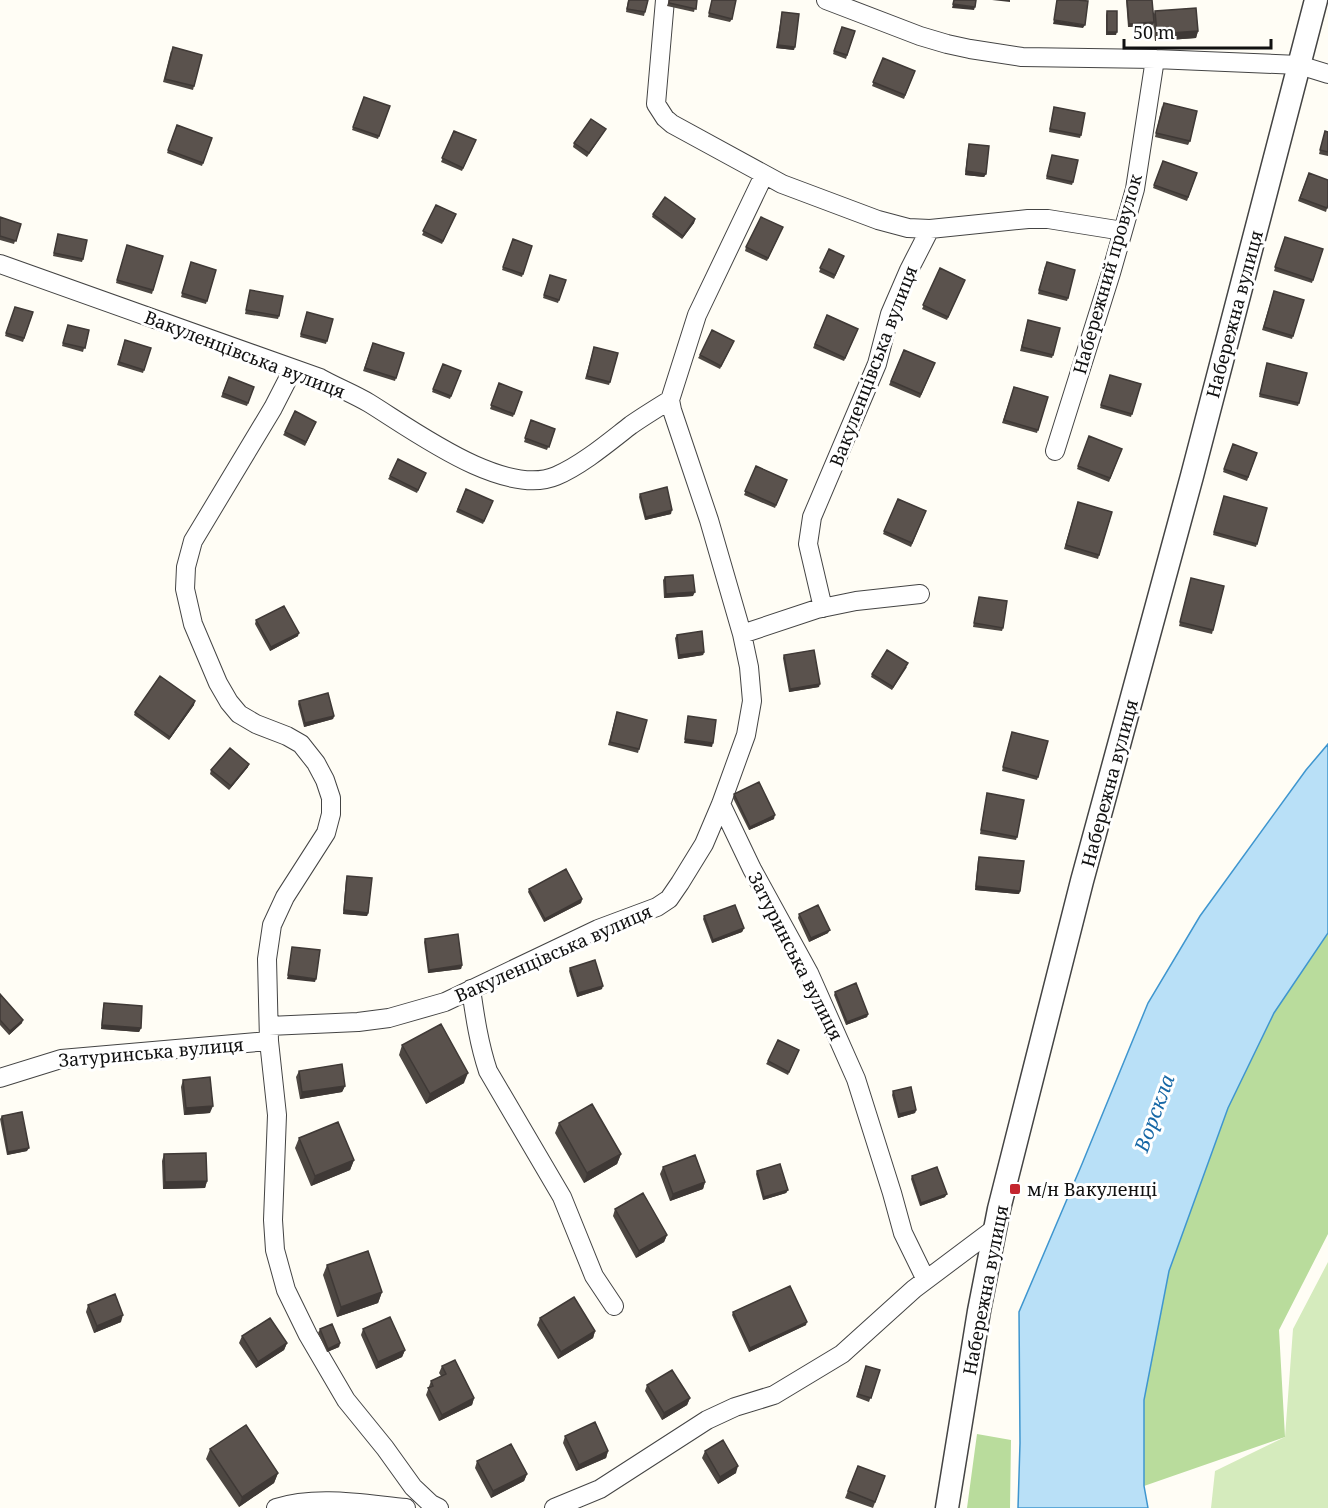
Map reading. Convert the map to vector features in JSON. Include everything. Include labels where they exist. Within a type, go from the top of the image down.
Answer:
[{"type":"street","points":[[665,0],[656,104],[664,118],[672,124],[764,175],[878,220],[909,228],[930,229],[1048,219],[1123,231]]},
{"type":"street","points":[[826,0],[920,36],[970,50],[1022,57],[1299,64],[1328,74]]},
{"type":"street","name":"Набережна вулиця","points":[[947,1508],[994,1229],[1085,869],[1192,476],[1316,0]]},
{"type":"street","name":"Набережний провулок","points":[[1055,451],[1135,189],[1155,59]]},
{"type":"street","points":[[670,400],[697,315],[764,175]]},
{"type":"street","name":"Вакуленцівська вулиця","points":[[823,608],[808,544],[812,517],[877,364],[890,314],[930,229]]},
{"type":"street","name":"Вакуленцівська вулиця","points":[[0,264],[320,378],[366,402],[420,436],[471,464],[522,481],[538,481],[554,477],[567,470],[670,400],[709,520],[742,634],[749,667],[752,701],[746,735],[704,844],[669,899],[657,907],[598,929],[445,1002],[389,1018],[269,1034]]},
{"type":"street","name":"Затуринська вулиця","points":[[294,369],[193,541],[186,567],[185,589],[193,624],[218,683],[229,702],[239,714],[256,724],[301,744],[316,763],[331,798],[332,814],[326,833],[285,897],[272,925],[267,959],[269,1034],[278,1115],[273,1220],[275,1250],[286,1290],[308,1335],[346,1400],[380,1441],[413,1487],[431,1504],[439,1508]]},
{"type":"street","points":[[742,634],[823,608],[856,601],[920,594]]},
{"type":"street","name":"Затуринська вулиця","points":[[721,804],[752,869],[809,972],[843,1048],[856,1079],[903,1233],[926,1280]]},
{"type":"street","points":[[471,989],[482,1053],[488,1071],[562,1197],[594,1276],[614,1306]]},
{"type":"street","name":"Затуринська вулиця","points":[[0,1078],[61,1059],[269,1034]]},
{"type":"street","points":[[554,1508],[600,1489],[706,1420],[735,1407],[774,1395],[842,1354],[914,1289],[994,1229]]},
{"type":"street","points":[[276,1508],[302,1502],[406,1508]]},
{"type":"green space","points":[[1328,933],[1328,1234],[1279,1330],[1285,1437],[1144,1486],[1144,1400],[1169,1271],[1228,1108],[1274,1013]]},
{"type":"green space","points":[[1328,1262],[1328,1508],[1211,1508],[1215,1471],[1285,1437],[1293,1329]]},
{"type":"green space","points":[[977,1434],[1011,1440],[1010,1508],[967,1508]]},
{"type":"water","name":"Ворскла","points":[[1328,744],[1328,933],[1274,1013],[1228,1108],[1169,1271],[1144,1400],[1144,1486],[1148,1508],[1018,1508],[1019,1312],[1148,1003],[1200,916],[1306,770]]},
{"type":"building","points":[[629,0],[648,0],[645,12],[627,9]]},
{"type":"building","points":[[669,0],[697,0],[696,9],[669,3]]},
{"type":"building","points":[[712,0],[736,0],[732,19],[709,13]]},
{"type":"building","points":[[954,0],[976,0],[975,7],[953,4]]},
{"type":"building","points":[[1057,0],[1088,1],[1085,25],[1054,20]]},
{"type":"building","points":[[1127,0],[1152,0],[1154,22],[1129,24]]},
{"type":"building","points":[[1196,8],[1198,31],[1157,34],[1155,11]]},
{"type":"building","points":[[1107,11],[1117,11],[1117,32],[1107,32]]},
{"type":"building","points":[[782,12],[799,14],[795,47],[778,45]]},
{"type":"building","points":[[842,27],[855,31],[847,55],[834,51]]},
{"type":"building","points":[[173,47],[202,55],[194,86],[165,79]]},
{"type":"building","points":[[883,58],[915,71],[905,95],[873,82]]},
{"type":"building","points":[[364,97],[390,106],[379,136],[353,127]]},
{"type":"building","points":[[1164,103],[1197,111],[1190,141],[1156,133]]},
{"type":"building","points":[[1054,107],[1085,113],[1081,135],[1050,129]]},
{"type":"building","points":[[591,119],[606,129],[589,153],[574,143]]},
{"type":"building","points":[[177,125],[212,138],[203,163],[168,150]]},
{"type":"building","points":[[454,131],[476,140],[463,168],[442,158]]},
{"type":"building","points":[[1325,131],[1328,132],[1328,152],[1320,150]]},
{"type":"building","points":[[969,144],[989,146],[986,174],[966,171]]},
{"type":"building","points":[[1052,155],[1078,160],[1073,182],[1047,176]]},
{"type":"building","points":[[1163,161],[1197,173],[1188,197],[1154,185]]},
{"type":"building","points":[[1309,173],[1328,180],[1327,208],[1300,198]]},
{"type":"building","points":[[665,197],[695,219],[683,236],[653,214]]},
{"type":"building","points":[[436,205],[456,214],[443,241],[423,231]]},
{"type":"building","points":[[0,217],[21,224],[16,241],[0,236]]},
{"type":"building","points":[[761,217],[783,227],[768,258],[746,247]]},
{"type":"building","points":[[58,234],[87,240],[83,259],[54,253]]},
{"type":"building","points":[[1285,237],[1323,249],[1313,280],[1275,267]]},
{"type":"building","points":[[513,239],[532,246],[523,274],[503,267]]},
{"type":"building","points":[[127,245],[163,256],[153,290],[117,280]]},
{"type":"building","points":[[829,249],[844,256],[835,275],[820,268]]},
{"type":"building","points":[[191,262],[216,270],[207,301],[182,293]]},
{"type":"building","points":[[1047,262],[1075,270],[1068,298],[1039,290]]},
{"type":"building","points":[[940,268],[965,280],[948,317],[923,305]]},
{"type":"building","points":[[550,275],[566,280],[559,300],[544,295]]},
{"type":"building","points":[[250,290],[283,296],[279,316],[246,310]]},
{"type":"building","points":[[1274,291],[1304,300],[1293,336],[1264,327]]},
{"type":"building","points":[[15,307],[33,312],[24,338],[6,333]]},
{"type":"building","points":[[307,312],[333,319],[327,341],[301,334]]},
{"type":"building","points":[[827,315],[858,329],[845,358],[815,344]]},
{"type":"building","points":[[1028,320],[1060,328],[1053,355],[1022,347]]},
{"type":"building","points":[[68,325],[89,330],[85,348],[63,343]]},
{"type":"building","points":[[712,330],[734,341],[721,366],[700,355]]},
{"type":"building","points":[[125,340],[151,348],[144,370],[119,362]]},
{"type":"building","points":[[373,343],[404,353],[396,378],[365,368]]},
{"type":"building","points":[[594,347],[618,353],[610,382],[587,376]]},
{"type":"building","points":[[904,350],[935,363],[921,394],[891,381]]},
{"type":"building","points":[[1267,363],[1307,373],[1299,403],[1260,394]]},
{"type":"building","points":[[443,364],[461,371],[451,396],[433,389]]},
{"type":"building","points":[[1110,375],[1141,384],[1132,414],[1101,405]]},
{"type":"building","points":[[229,377],[254,387],[248,403],[223,393]]},
{"type":"building","points":[[499,383],[522,392],[514,414],[491,405]]},
{"type":"building","points":[[1014,387],[1048,397],[1038,430],[1004,420]]},
{"type":"building","points":[[295,411],[316,422],[306,442],[285,432]]},
{"type":"building","points":[[531,420],[555,429],[549,447],[525,438]]},
{"type":"building","points":[[1089,436],[1122,449],[1110,478],[1078,466]]},
{"type":"building","points":[[1233,444],[1257,453],[1248,477],[1224,469]]},
{"type":"building","points":[[398,459],[426,473],[418,490],[390,476]]},
{"type":"building","points":[[756,466],[787,480],[776,505],[745,491]]},
{"type":"building","points":[[667,487],[672,510],[646,517],[640,494]]},
{"type":"building","points":[[466,489],[493,501],[484,521],[458,509]]},
{"type":"building","points":[[1224,496],[1267,508],[1257,544],[1214,532]]},
{"type":"building","points":[[898,499],[926,511],[912,543],[884,531]]},
{"type":"building","points":[[1078,502],[1112,512],[1099,555],[1066,545]]},
{"type":"building","points":[[693,575],[695,592],[666,594],[665,577]]},
{"type":"building","points":[[1191,578],[1224,586],[1213,630],[1180,622]]},
{"type":"building","points":[[979,597],[1007,601],[1003,628],[974,623]]},
{"type":"building","points":[[284,606],[299,633],[271,647],[256,620]]},
{"type":"building","points":[[702,631],[704,652],[679,655],[677,635]]},
{"type":"building","points":[[814,650],[820,684],[790,689],[784,655]]},
{"type":"building","points":[[887,650],[908,663],[893,687],[872,674]]},
{"type":"building","points":[[160,676],[195,701],[170,737],[135,712]]},
{"type":"building","points":[[328,693],[334,716],[305,723],[299,701]]},
{"type":"building","points":[[617,712],[647,720],[639,749],[610,742]]},
{"type":"building","points":[[688,716],[716,720],[713,743],[685,739]]},
{"type":"building","points":[[1012,732],[1048,741],[1038,777],[1003,767]]},
{"type":"building","points":[[230,748],[249,764],[231,786],[211,770]]},
{"type":"building","points":[[759,782],[775,815],[750,827],[734,794]]},
{"type":"building","points":[[987,793],[1024,800],[1017,837],[981,830]]},
{"type":"building","points":[[979,857],[1024,861],[1020,891],[976,886]]},
{"type":"building","points":[[566,869],[582,899],[545,919],[529,889]]},
{"type":"building","points":[[347,876],[372,878],[368,913],[344,910]]},
{"type":"building","points":[[735,905],[744,928],[713,940],[704,916]]},
{"type":"building","points":[[818,905],[830,930],[811,938],[799,914]]},
{"type":"building","points":[[458,934],[462,965],[429,970],[425,939]]},
{"type":"building","points":[[292,947],[320,950],[316,979],[288,975]]},
{"type":"building","points":[[595,960],[603,986],[578,993],[570,968]]},
{"type":"building","points":[[856,983],[868,1014],[847,1022],[835,992]]},
{"type":"building","points":[[0,994],[23,1020],[10,1031],[0,1020]]},
{"type":"building","points":[[104,1003],[142,1006],[141,1028],[102,1025]]},
{"type":"building","points":[[441,1024],[468,1073],[430,1094],[402,1045]]},
{"type":"building","points":[[778,1040],[799,1050],[789,1072],[768,1061]]},
{"type":"building","points":[[342,1064],[345,1086],[302,1092],[299,1071]]},
{"type":"building","points":[[210,1077],[213,1106],[186,1108],[183,1080]]},
{"type":"building","points":[[911,1087],[916,1110],[899,1114],[893,1091]]},
{"type":"building","points":[[592,1104],[621,1154],[587,1173],[559,1123]]},
{"type":"building","points":[[22,1112],[29,1148],[8,1152],[2,1116]]},
{"type":"building","points":[[338,1122],[354,1160],[315,1176],[299,1138]]},
{"type":"building","points":[[206,1153],[207,1181],[165,1182],[164,1154]]},
{"type":"building","points":[[695,1155],[705,1182],[673,1194],[663,1167]]},
{"type":"building","points":[[780,1164],[788,1190],[764,1197],[757,1171]]},
{"type":"building","points":[[937,1167],[947,1194],[921,1203],[912,1176]]},
{"type":"building","points":[[643,1193],[667,1235],[639,1251],[615,1209]]},
{"type":"building","points":[[368,1251],[382,1292],[341,1307],[327,1265]]},
{"type":"building","points":[[790,1286],[807,1322],[750,1348],[733,1312]]},
{"type":"building","points":[[115,1294],[123,1315],[97,1326],[88,1305]]},
{"type":"building","points":[[574,1297],[595,1331],[561,1352],[540,1318]]},
{"type":"building","points":[[390,1317],[405,1350],[378,1362],[363,1329]]},
{"type":"building","points":[[270,1318],[287,1343],[258,1362],[242,1336]]},
{"type":"building","points":[[332,1324],[340,1343],[328,1349],[320,1329]]},
{"type":"building","points":[[455,1360],[474,1398],[442,1415],[428,1388],[433,1386],[431,1381],[446,1374],[442,1366]]},
{"type":"building","points":[[866,1366],[880,1370],[871,1398],[858,1394]]},
{"type":"building","points":[[672,1370],[690,1398],[664,1413],[647,1385]]},
{"type":"building","points":[[595,1422],[608,1451],[579,1465],[565,1436]]},
{"type":"building","points":[[246,1425],[278,1473],[242,1497],[210,1449]]},
{"type":"building","points":[[723,1440],[738,1466],[720,1477],[705,1451]]},
{"type":"building","points":[[511,1444],[527,1474],[493,1491],[477,1461]]},
{"type":"building","points":[[858,1466],[885,1476],[875,1502],[848,1491]]},
{"type":"place","name":"м/н Вакуленці","points":[[1015,1189]]}]
